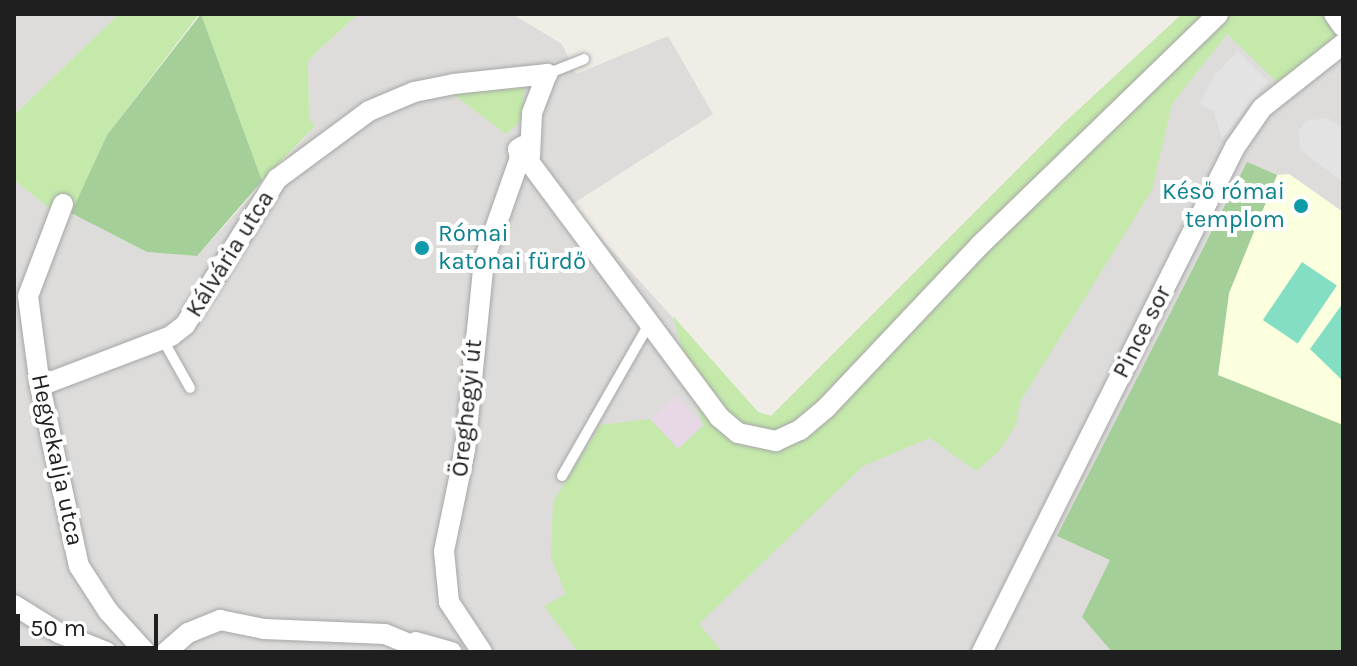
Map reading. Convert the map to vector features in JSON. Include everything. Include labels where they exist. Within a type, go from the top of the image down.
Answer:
[{"type":"street","points":[[525,154],[689,382],[738,433],[776,441],[800,430],[979,246],[1218,14]]},
{"type":"street","points":[[1334,14],[1343,27]]},
{"type":"street","name":"Pince sor","points":[[982,652],[1235,147],[1262,108],[1343,44]]},
{"type":"street","name":"Öreghegyi út","points":[[482,652],[449,602],[444,551],[465,450],[484,260],[525,154],[532,113],[547,74]]},
{"type":"street","name":"Kálvária utca","points":[[40,386],[163,340],[197,313],[277,179],[342,129],[389,101],[414,92],[547,74]]},
{"type":"street","name":"Hegyekalja utca","points":[[63,204],[28,296],[40,386],[79,566],[108,611],[145,652]]},
{"type":"street","points":[[14,605],[59,633],[106,652]]},
{"type":"street","points":[[166,652],[188,633],[220,620],[264,629],[349,630],[452,652]]},
{"type":"lane","points":[[547,74],[584,59]]},
{"type":"lane","points":[[562,476],[648,326]]},
{"type":"lane","points":[[163,340],[190,388]]},
{"type":"shaded area","points":[[14,14],[119,14],[14,115]]},
{"type":"shaded area","points":[[358,14],[512,14],[562,44],[576,74],[668,36],[713,114],[571,205],[758,412],[771,416],[1062,125],[1182,14],[1343,14],[1343,652],[14,652],[14,180],[53,211],[71,213],[147,252],[197,256],[315,126],[309,119],[308,60]]},
{"type":"shaded area","points":[[1238,51],[1268,81],[1222,139],[1213,110],[1199,104],[1215,75]]},
{"type":"shaded area","points":[[1328,118],[1343,129],[1342,182],[1300,149],[1299,131],[1306,121]]},
{"type":"shaded area","points":[[1289,174],[1343,212],[1343,425],[1218,376],[1229,293],[1277,175]]},
{"type":"shaded area","points":[[675,396],[703,425],[678,448],[651,420]]},
{"type":"green space","points":[[119,14],[199,14],[107,135],[71,213],[53,211],[14,180],[14,115]]},
{"type":"green space","points":[[201,14],[358,14],[308,60],[309,119],[315,126],[262,181]]},
{"type":"green space","points":[[201,14],[262,181],[197,256],[147,252],[71,213],[107,135]]},
{"type":"green space","points":[[1182,14],[1325,14],[1341,38],[1277,82],[1227,34],[1172,104],[1152,190],[1020,402],[1016,425],[999,451],[976,471],[930,438],[863,466],[699,624],[722,652],[578,652],[544,606],[566,594],[551,558],[553,502],[600,425],[650,419],[678,449],[703,426],[673,316],[758,412],[771,416],[1062,125]]},
{"type":"green space","points":[[525,85],[522,120],[506,134],[446,89]]},
{"type":"green space","points":[[1247,162],[1277,175],[1229,293],[1218,375],[1343,425],[1343,652],[1112,652],[1082,617],[1110,560],[1057,536]]},
{"type":"green space","points":[[1302,262],[1337,285],[1298,344],[1263,320]]},
{"type":"green space","points":[[1343,303],[1343,381],[1310,349]]},
{"type":"place","name":"Késő római templom","points":[[1301,206]]},
{"type":"place","name":"Római katonai fürdő","points":[[422,248]]}]
